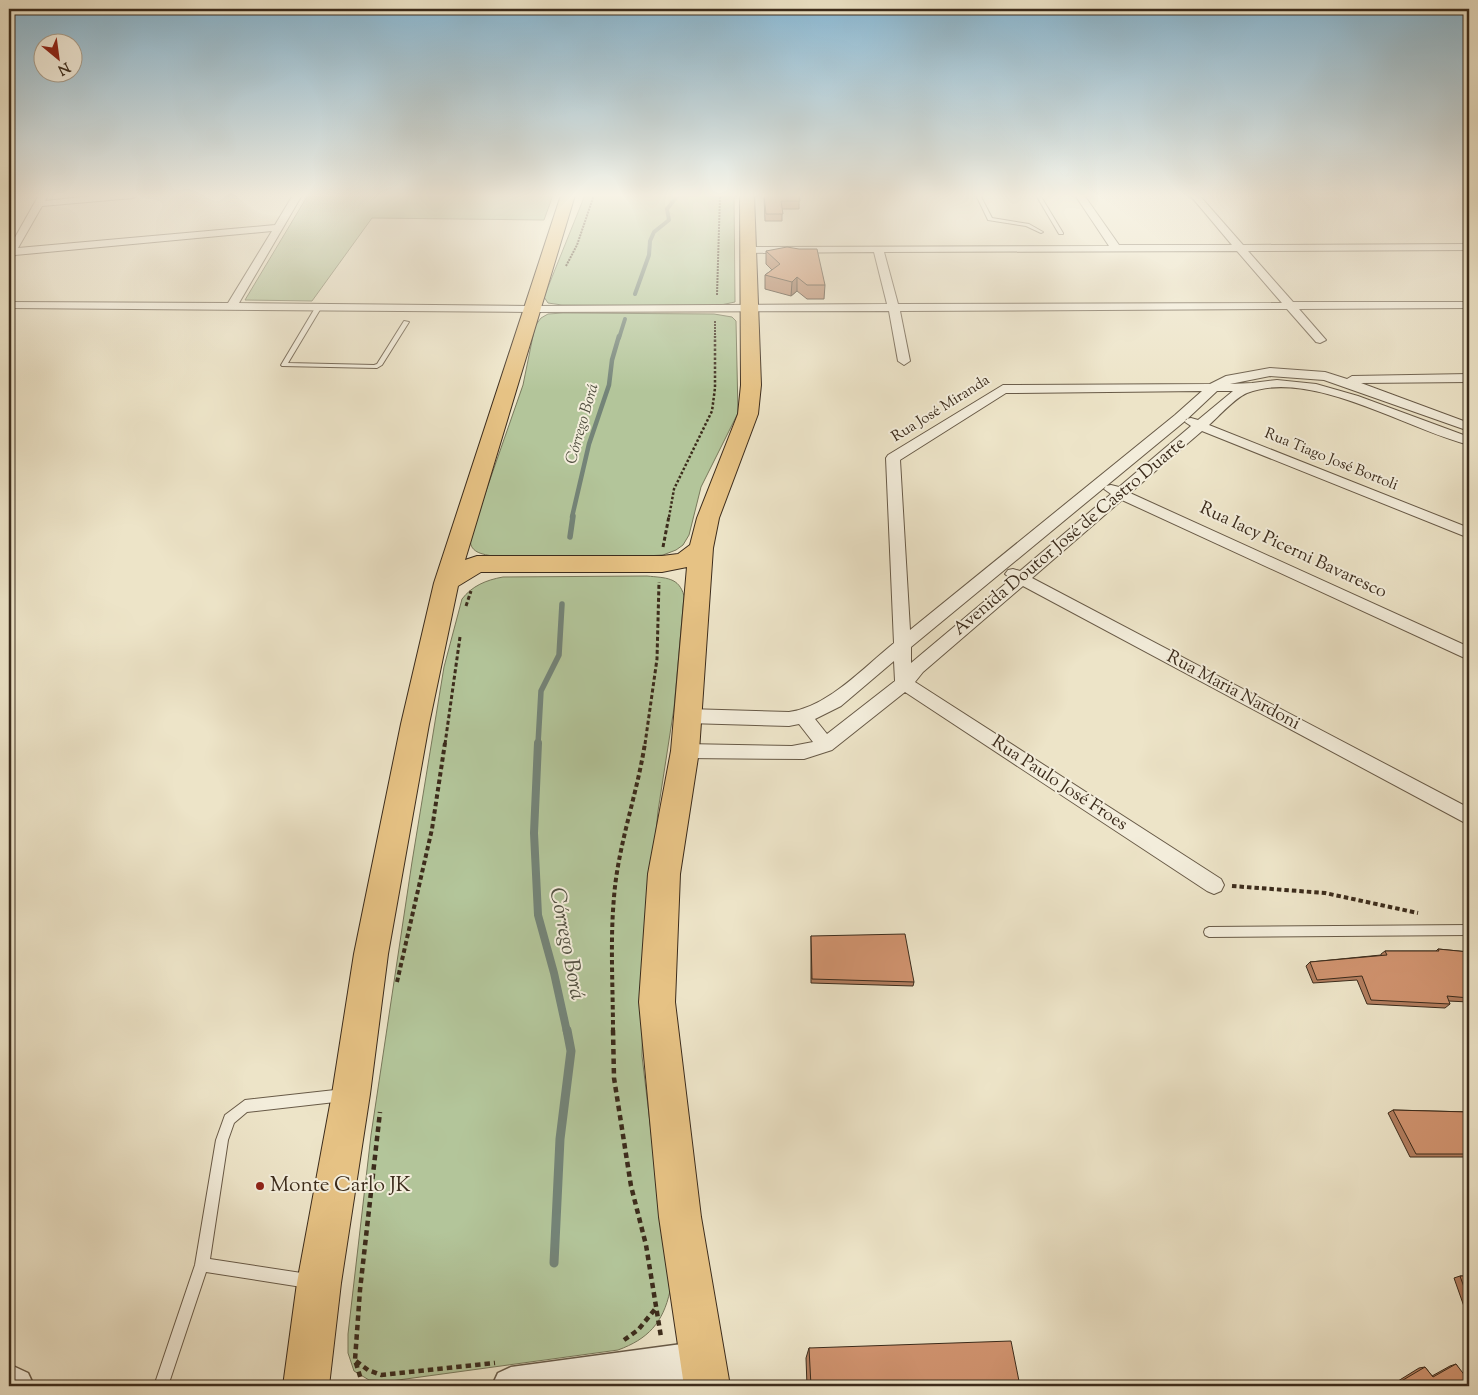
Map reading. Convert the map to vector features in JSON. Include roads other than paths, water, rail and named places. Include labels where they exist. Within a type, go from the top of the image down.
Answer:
[{"type":"main road","points":[[306,1386],[319,1283],[351,1094],[373,945],[415,724],[446,583],[467,556],[495,429],[547,260]]},
{"type":"main road","points":[[706,1373],[680,1217],[657,1002],[664,874],[688,716],[701,548],[708,518],[748,414],[751,385],[747,260]]},
{"type":"main road","points":[[467,556],[659,558],[685,560],[701,548]]},
{"type":"main road","points":[[659,558],[683,572],[697,585]]},
{"type":"street","points":[[231,308],[259,260]]},
{"type":"street","points":[[881,260],[894,309],[904,361]]},
{"type":"street","points":[[1251,260],[1320,340]]},
{"type":"street","points":[[9,305],[531,309],[894,309],[1469,305]]},
{"type":"street","name":"Avenida Doutor José de Castro Duarte","points":[[688,716],[789,719],[803,717],[835,701],[997,566],[1180,418],[1215,386],[1230,379],[1265,372],[1298,373],[1365,383],[1469,427]]},
{"type":"street","points":[[1347,397],[1365,383],[1469,378]]},
{"type":"street","name":"Avenida Doutor José de Castro Duarte","points":[[684,751],[792,753],[804,752],[826,745],[904,683],[917,668],[1240,391],[1254,387],[1282,384],[1310,386],[1347,397],[1469,441]]},
{"type":"street","points":[[1165,387],[1192,407]]},
{"type":"street","name":"Rua José Miranda","points":[[904,645],[892,458],[1003,388],[1254,387]]},
{"type":"street","name":"Rua Tiago José Bortoli","points":[[1180,418],[1469,533]]},
{"type":"street","name":"Rua Iacy Picerni Bavaresco","points":[[1099,484],[1469,654]]},
{"type":"street","name":"Rua Maria Nardoni","points":[[997,566],[1469,817]]},
{"type":"street","points":[[904,645],[904,683]]},
{"type":"street","name":"Rua Paulo José Froes","points":[[904,683],[1214,885]]},
{"type":"street","points":[[803,717],[826,745]]},
{"type":"street","points":[[511,1386],[666,1365],[706,1373]]},
{"type":"street","points":[[9,1386],[14,1386]]},
{"type":"lane","points":[[318,308],[284,365],[374,367],[378,365],[406,322]]},
{"type":"lane","points":[[1209,932],[1469,930]]},
{"type":"lane","points":[[161,1386],[202,1265],[222,1140],[229,1119],[245,1106],[351,1094]]},
{"type":"lane","points":[[202,1265],[319,1283]]},
{"type":"waterway","name":"Córrego Borá","points":[[635,294],[647,260]]},
{"type":"waterway","name":"Córrego Borá","points":[[619,338],[625,319]]},
{"type":"waterway","name":"Córrego Borá","points":[[572,517],[589,444],[609,385],[612,360],[619,336]]},
{"type":"waterway","name":"Córrego Borá","points":[[570,537],[573,516]]},
{"type":"waterway","name":"Córrego Borá","points":[[538,744],[541,691],[559,655],[562,604]]},
{"type":"waterway","name":"Córrego Borá","points":[[538,743],[534,833],[538,915],[554,973],[567,1032]]},
{"type":"waterway","name":"Córrego Borá","points":[[554,1263],[560,1139],[571,1051],[567,1030]]},
{"type":"place","name":"Monte Carlo JK","points":[[260,1186]]}]
